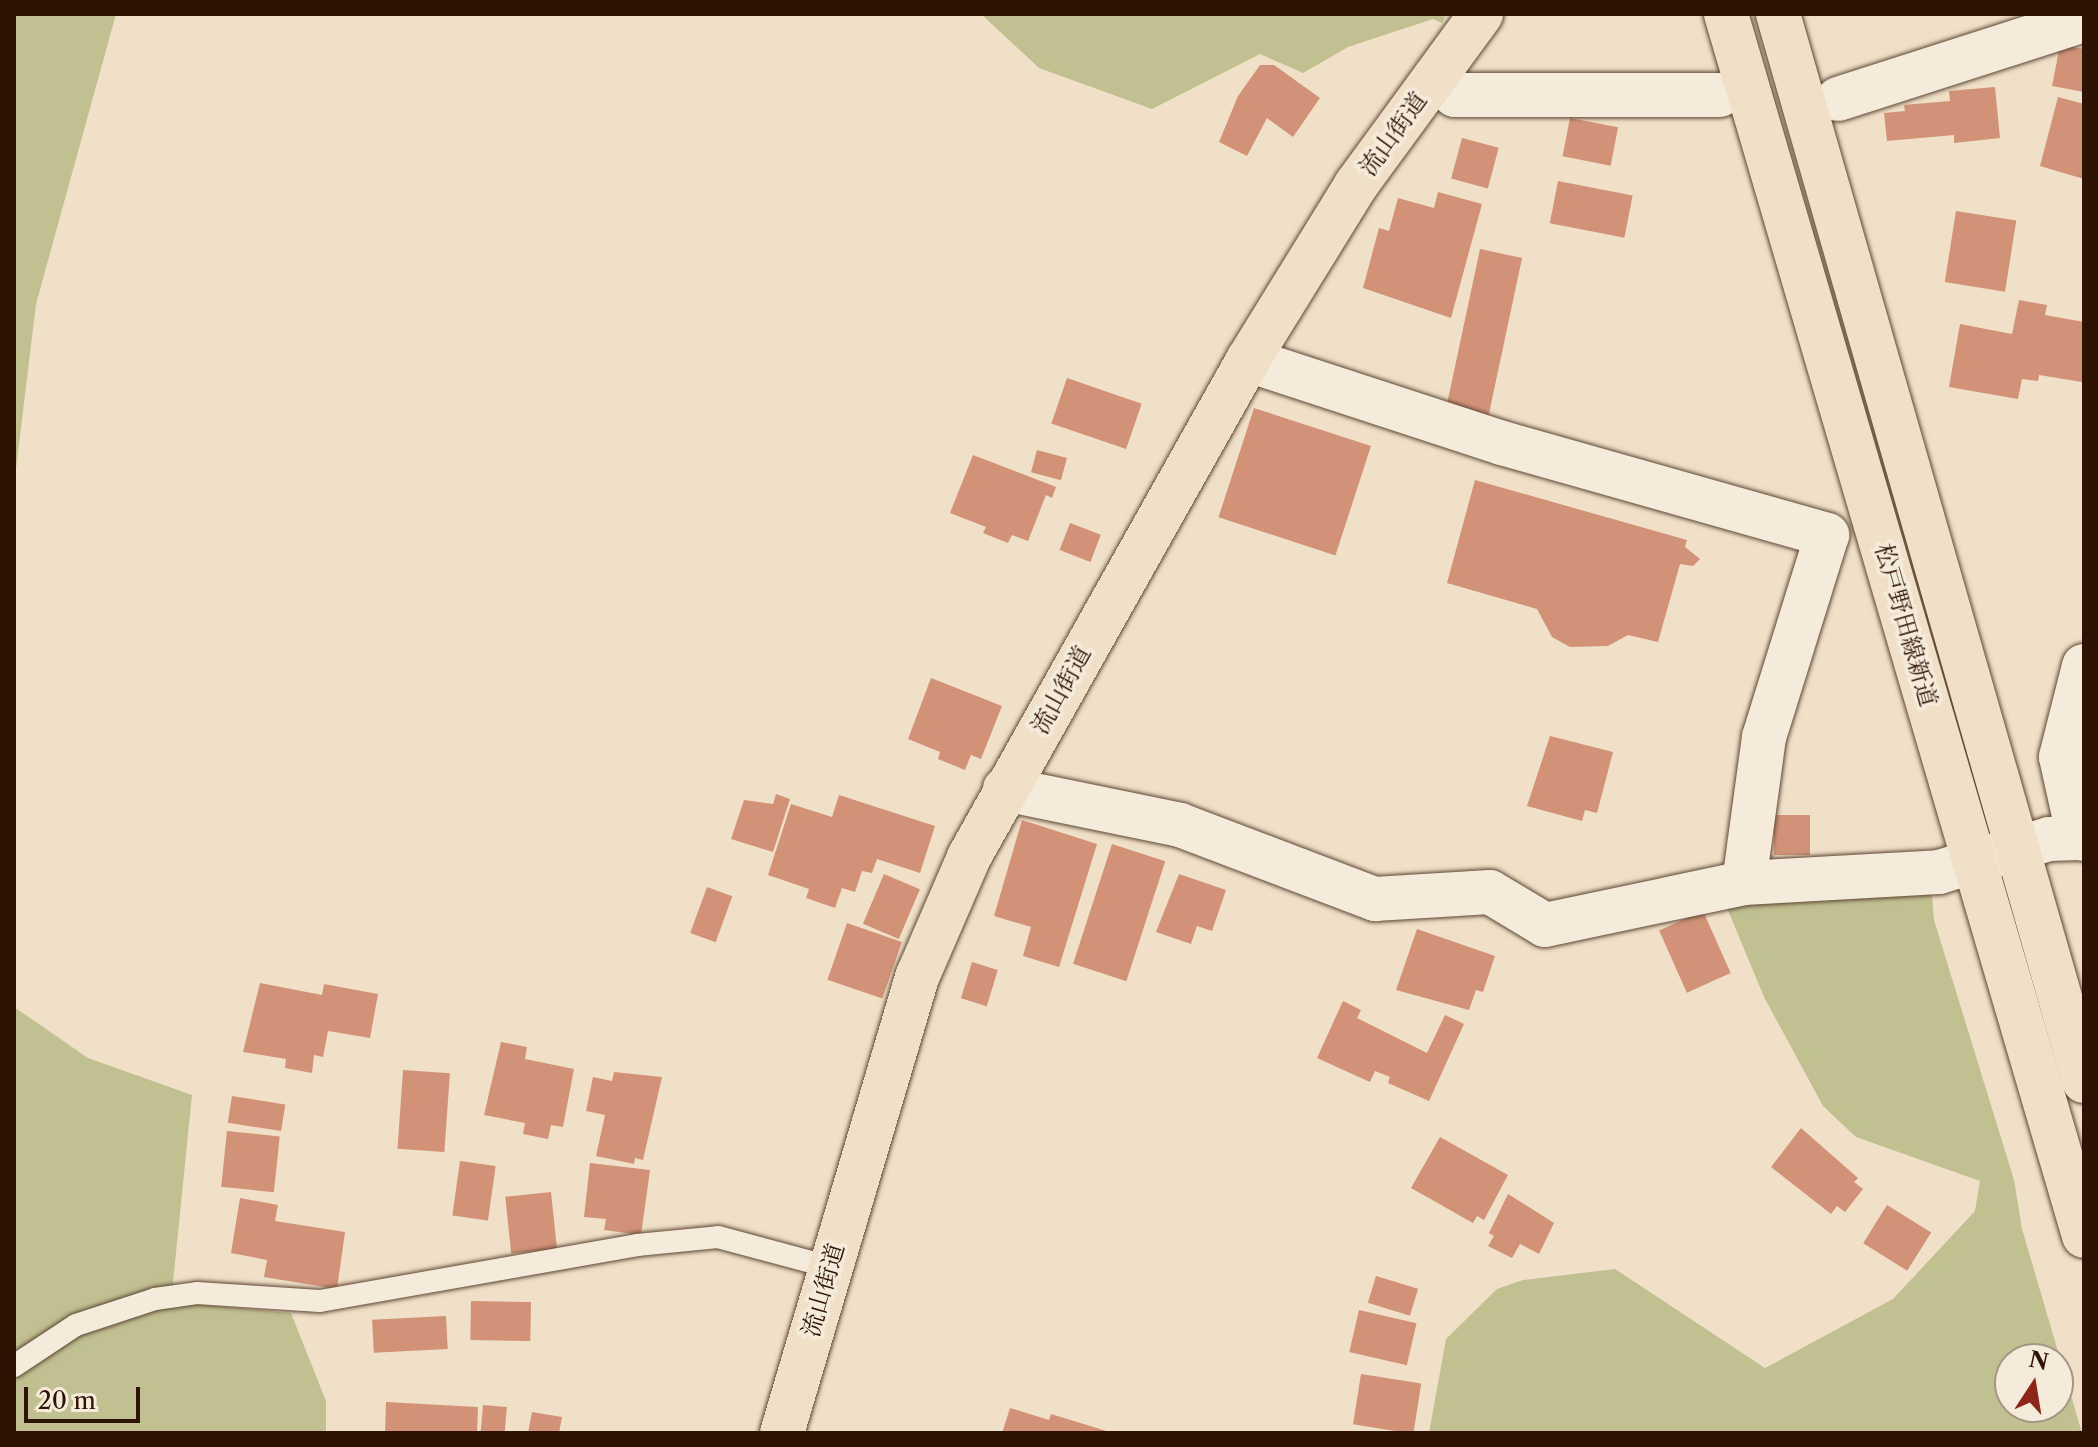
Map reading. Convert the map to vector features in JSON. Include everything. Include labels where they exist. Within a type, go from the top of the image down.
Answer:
[{"type":"main road","name":"流山街道","points":[[782,1433],[918,975],[1005,789],[1248,360],[1356,185],[1481,14]]},
{"type":"main road","name":"松戸野田線新道","points":[[1726,14],[2084,1236]]},
{"type":"main road","name":"松戸野田線新道","points":[[1778,14],[2084,1081]]},
{"type":"street","points":[[1838,99],[2084,20]]},
{"type":"street","points":[[1435,77],[1455,95],[1720,95]]},
{"type":"street","points":[[1248,360],[1502,443],[1827,535],[1764,737],[1744,883]]},
{"type":"street","points":[[1005,789],[1180,825],[1375,899],[1490,892],[1545,925],[1744,883],[1939,872],[1975,864],[2049,839],[2082,839],[2061,757],[2084,666]]},
{"type":"lane","points":[[14,1366],[76,1325],[155,1299],[197,1293],[320,1301],[637,1245],[718,1237],[830,1267]]},
{"type":"green space","points":[[14,14],[116,14],[36,304],[14,485]]},
{"type":"green space","points":[[981,14],[1446,14],[1442,23],[1433,19],[1348,47],[1303,73],[1260,54],[1152,109],[1039,68]]},
{"type":"green space","points":[[1931,884],[1934,920],[2014,1180],[2022,1229],[2056,1343],[1994,1343],[1994,1423],[2074,1423],[2074,1406],[2082,1433],[1429,1433],[1446,1339],[1497,1289],[1523,1280],[1615,1269],[1765,1368],[1893,1299],[1975,1211],[1980,1181],[1856,1137],[1823,1106],[1764,997],[1725,903]]},
{"type":"green space","points":[[14,1007],[88,1058],[192,1095],[171,1302],[291,1313],[326,1401],[326,1433],[14,1433]]},
{"type":"building","points":[[2060,45],[2084,49],[2084,92],[2052,86]]},
{"type":"building","points":[[1260,65],[1274,65],[1320,98],[1293,137],[1267,118],[1247,156],[1219,142],[1238,96]]},
{"type":"building","points":[[1995,87],[2000,138],[1954,143],[1954,135],[1887,141],[1884,113],[1905,111],[1904,105],[1950,101],[1949,91]]},
{"type":"building","points":[[2058,97],[2084,104],[2084,179],[2040,166]]},
{"type":"building","points":[[1570,118],[1618,127],[1611,166],[1563,156]]},
{"type":"building","points":[[1462,138],[1499,148],[1488,188],[1451,179]]},
{"type":"building","points":[[1558,181],[1633,196],[1624,238],[1550,223]]},
{"type":"building","points":[[1438,192],[1482,204],[1451,318],[1363,288],[1379,228],[1389,231],[1398,198],[1434,208]]},
{"type":"building","points":[[1956,211],[2016,221],[2005,292],[1945,282]]},
{"type":"building","points":[[1480,249],[1522,258],[1489,415],[1447,406]]},
{"type":"building","points":[[2019,300],[2047,305],[2045,315],[2084,322],[2084,390],[2082,382],[2039,375],[2038,381],[2022,379],[2018,399],[1949,387],[1960,324],[2012,334]]},
{"type":"building","points":[[1067,378],[1142,404],[1126,449],[1051,423]]},
{"type":"building","points":[[1254,408],[1371,446],[1335,555],[1218,517]]},
{"type":"building","points":[[1037,450],[1067,458],[1061,480],[1031,472]]},
{"type":"building","points":[[973,455],[1056,487],[1052,498],[1046,495],[1028,541],[1012,535],[1008,543],[983,533],[986,527],[950,513]]},
{"type":"building","points":[[1475,480],[1687,540],[1685,547],[1700,559],[1693,566],[1680,564],[1658,642],[1628,635],[1608,646],[1570,647],[1552,637],[1537,609],[1447,583]]},
{"type":"building","points":[[1070,523],[1101,535],[1090,562],[1060,550]]},
{"type":"building","points":[[931,678],[1002,706],[981,759],[971,755],[965,770],[938,759],[940,752],[908,739]]},
{"type":"building","points":[[1550,736],[1613,752],[1597,813],[1585,810],[1582,821],[1527,806]]},
{"type":"building","points":[[776,794],[790,799],[773,852],[731,839],[744,800],[773,804]]},
{"type":"building","points":[[839,795],[935,826],[920,873],[877,859],[872,873],[862,871],[855,892],[842,888],[835,908],[806,898],[809,889],[768,875],[791,804],[832,817]]},
{"type":"building","points":[[1774,815],[1810,815],[1810,855],[1774,855]]},
{"type":"building","points":[[1022,820],[1097,844],[1059,967],[1023,956],[1031,927],[994,916]]},
{"type":"building","points":[[1112,844],[1165,861],[1126,981],[1073,964]]},
{"type":"building","points":[[884,874],[920,889],[899,939],[863,924]]},
{"type":"building","points":[[1179,874],[1226,890],[1212,931],[1197,926],[1191,944],[1156,932]]},
{"type":"building","points":[[707,887],[732,896],[716,942],[690,933]]},
{"type":"building","points":[[1703,911],[1731,973],[1687,993],[1659,931]]},
{"type":"building","points":[[847,923],[902,942],[882,999],[827,980]]},
{"type":"building","points":[[1417,929],[1495,956],[1483,992],[1476,990],[1469,1010],[1396,990]]},
{"type":"building","points":[[972,962],[998,970],[987,1006],[961,998]]},
{"type":"building","points":[[260,983],[322,995],[324,984],[378,994],[370,1038],[328,1031],[323,1057],[314,1055],[312,1073],[285,1068],[286,1059],[243,1052]]},
{"type":"building","points":[[1343,1001],[1361,1010],[1357,1018],[1427,1053],[1445,1015],[1464,1024],[1429,1101],[1388,1083],[1390,1077],[1375,1071],[1370,1082],[1317,1058]]},
{"type":"building","points":[[501,1042],[527,1047],[525,1059],[574,1069],[563,1127],[551,1125],[548,1139],[523,1134],[525,1123],[484,1115]]},
{"type":"building","points":[[403,1070],[450,1073],[444,1152],[397,1149]]},
{"type":"building","points":[[614,1072],[662,1077],[643,1160],[635,1158],[634,1164],[596,1156],[605,1115],[586,1111],[593,1077],[612,1081]]},
{"type":"building","points":[[232,1096],[285,1104],[281,1131],[228,1123]]},
{"type":"building","points":[[1801,1128],[1858,1178],[1854,1182],[1863,1189],[1845,1212],[1837,1206],[1831,1214],[1771,1167]]},
{"type":"building","points":[[227,1131],[280,1137],[274,1192],[221,1187]]},
{"type":"building","points":[[1440,1137],[1508,1175],[1484,1220],[1477,1216],[1473,1223],[1411,1188]]},
{"type":"building","points":[[460,1161],[496,1166],[488,1220],[452,1215]]},
{"type":"building","points":[[590,1163],[650,1170],[641,1235],[604,1230],[606,1219],[584,1217]]},
{"type":"building","points":[[551,1192],[557,1249],[511,1253],[505,1197]]},
{"type":"building","points":[[1508,1194],[1554,1223],[1539,1254],[1520,1244],[1512,1258],[1488,1246],[1494,1236],[1489,1233]]},
{"type":"building","points":[[240,1198],[278,1205],[275,1221],[345,1232],[337,1289],[264,1277],[267,1260],[231,1253]]},
{"type":"building","points":[[1887,1205],[1931,1233],[1907,1271],[1863,1243]]},
{"type":"building","points":[[1376,1276],[1418,1289],[1410,1316],[1368,1303]]},
{"type":"building","points":[[471,1301],[531,1302],[530,1341],[470,1340]]},
{"type":"building","points":[[1359,1310],[1416,1323],[1407,1365],[1349,1352]]},
{"type":"building","points":[[446,1316],[448,1349],[374,1353],[372,1320]]},
{"type":"building","points":[[1361,1374],[1421,1384],[1413,1433],[1353,1424]]},
{"type":"building","points":[[386,1402],[478,1407],[477,1433],[385,1433]]},
{"type":"building","points":[[483,1405],[507,1407],[505,1433],[481,1433]]},
{"type":"building","points":[[1010,1408],[1049,1420],[1051,1414],[1113,1433],[1002,1433]]},
{"type":"building","points":[[532,1412],[562,1417],[559,1433],[528,1433]]}]
